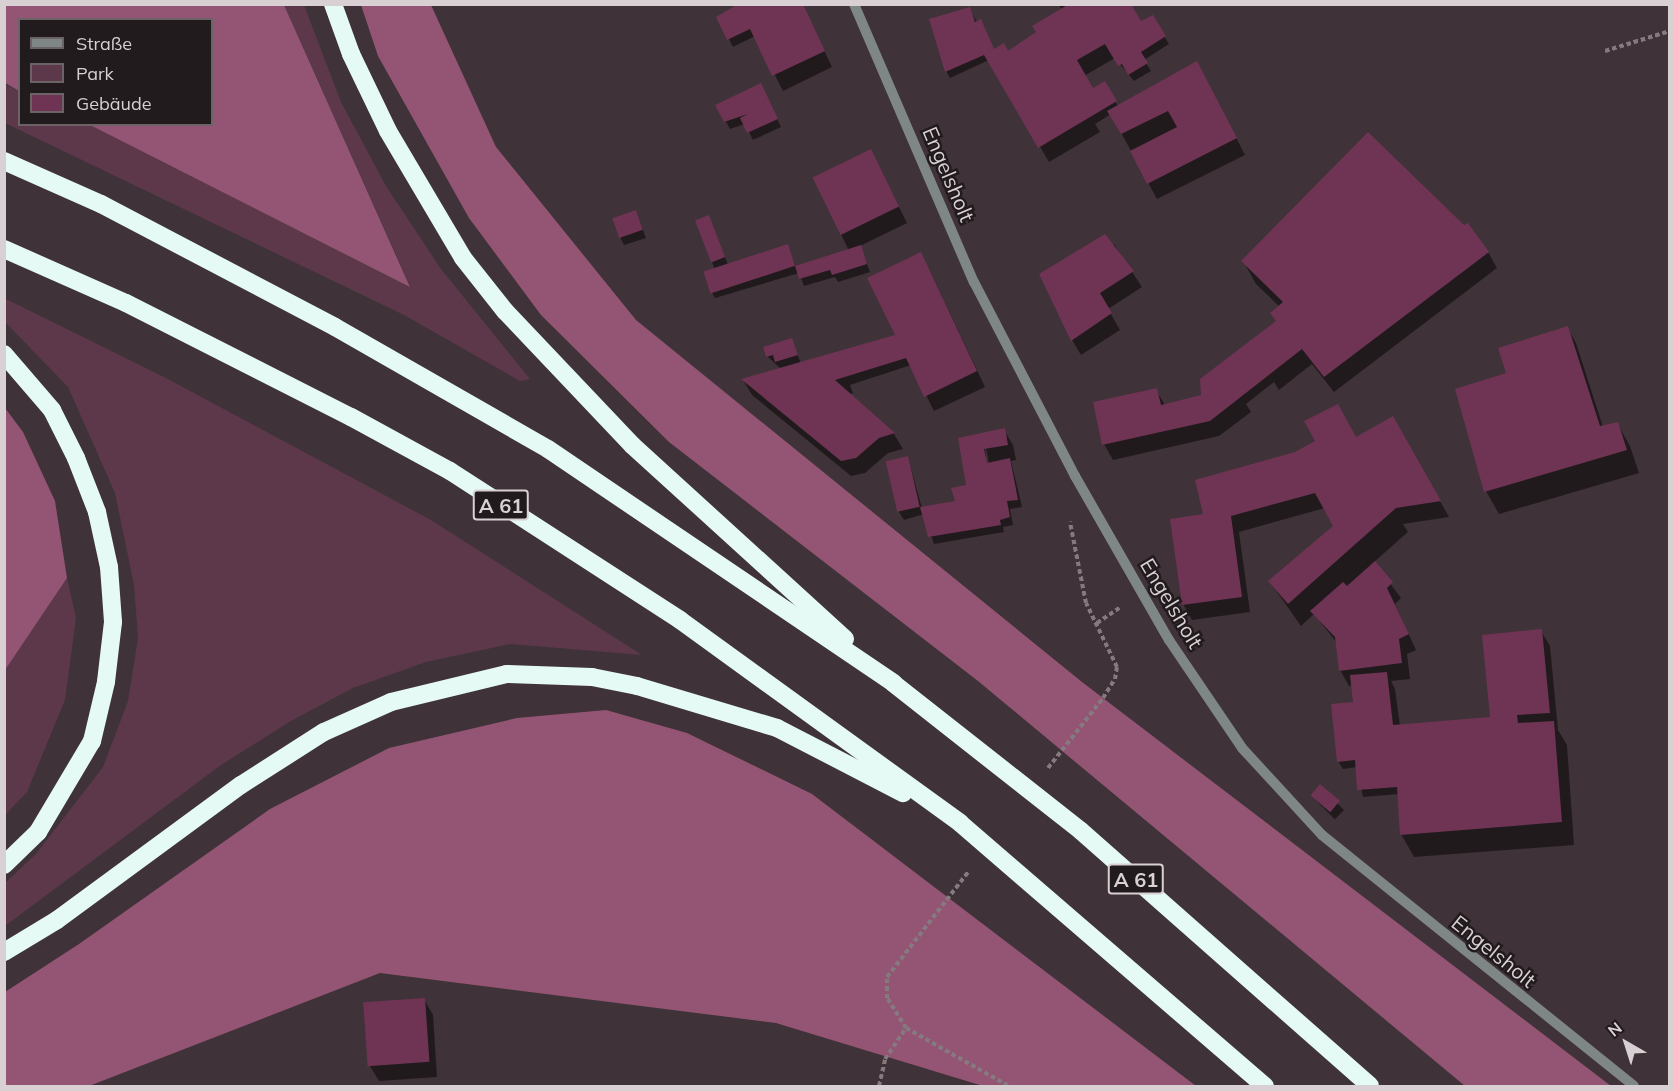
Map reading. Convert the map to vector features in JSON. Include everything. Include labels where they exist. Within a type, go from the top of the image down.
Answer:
[{"type":"highway","points":[[333,4],[351,54],[388,131],[463,258],[505,311],[632,445],[893,683]]},
{"type":"highway","name":"A 61","points":[[4,161],[100,204],[325,321],[548,449],[893,683],[1081,831],[1370,1086]]},
{"type":"highway","name":"A 61","points":[[4,249],[126,303],[450,471],[680,621],[960,823],[1264,1086]]},
{"type":"highway","points":[[4,354],[51,410],[76,458],[97,512],[109,567],[113,622],[105,682],[92,741],[38,832],[4,865]]},
{"type":"highway","points":[[4,952],[57,920],[241,785],[324,732],[392,702],[507,674],[553,674],[603,679],[777,728],[960,823]]},
{"type":"street","name":"Engelsholt","points":[[854,4],[974,282],[1075,476],[1169,640],[1231,733],[1314,827],[1497,980],[1634,1086]]},
{"type":"path","points":[[1605,51],[1670,32]]},
{"type":"path","points":[[1075,476],[1069,531],[1086,603],[1112,651],[1115,679]]},
{"type":"path","points":[[898,962],[887,977],[885,988],[906,1028],[1009,1086]]},
{"type":"path","points":[[879,1086],[885,1059],[906,1028]]},
{"type":"green space","points":[[284,5],[304,5],[341,102],[386,186],[441,269],[530,379],[520,381],[404,315],[5,123],[4,84],[18,91],[18,126],[92,126],[410,286]]},
{"type":"green space","points":[[4,298],[166,378],[431,520],[642,655],[510,644],[426,662],[353,688],[291,721],[221,765],[5,926],[5,883],[36,854],[103,767],[128,701],[138,638],[134,585],[115,493],[68,387],[5,322]]},
{"type":"green space","points":[[67,578],[76,618],[65,700],[27,792],[5,815],[4,670]]},
{"type":"shaded area","points":[[4,5],[284,5],[410,287],[92,126],[213,126],[213,18],[18,18],[18,90],[5,83]]},
{"type":"shaded area","points":[[361,5],[431,5],[496,147],[636,320],[1082,682],[1611,1086],[1465,1086],[978,681],[669,442],[541,315],[469,218],[378,56]]},
{"type":"shaded area","points":[[5,408],[23,432],[55,501],[67,578],[5,670]]},
{"type":"shaded area","points":[[606,710],[687,733],[812,794],[1196,1086],[983,1086],[776,1023],[380,973],[89,1086],[5,1086],[5,992],[79,944],[270,809],[389,748],[517,718]]},
{"type":"building","points":[[738,4],[803,4],[825,51],[772,76],[750,29],[727,40],[716,17]]},
{"type":"building","points":[[1069,4],[1131,4],[1141,21],[1153,15],[1166,36],[1141,52],[1148,63],[1128,75],[1122,64],[1118,66],[1105,44],[1077,60],[1093,88],[1105,81],[1117,101],[1038,148],[984,55],[945,72],[929,19],[970,7],[975,22],[981,19],[994,49],[1004,43],[1008,51],[1036,32],[1032,26]]},
{"type":"building","points":[[1197,61],[1237,138],[1147,184],[1130,151],[1177,127],[1168,111],[1121,134],[1107,111]]},
{"type":"building","points":[[761,83],[778,119],[747,133],[740,118],[748,114],[724,122],[715,105]]},
{"type":"building","points":[[1368,132],[1464,225],[1468,223],[1489,252],[1324,377],[1302,349],[1210,421],[1102,445],[1093,402],[1157,388],[1161,405],[1201,395],[1200,379],[1276,321],[1270,313],[1283,302],[1241,261]]},
{"type":"building","points":[[871,149],[899,207],[841,235],[813,177]]},
{"type":"building","points":[[636,210],[643,230],[619,238],[612,218]]},
{"type":"building","points":[[709,215],[725,257],[711,262],[695,220]]},
{"type":"building","points":[[1105,234],[1134,271],[1100,293],[1112,313],[1071,341],[1039,274]]},
{"type":"building","points":[[788,244],[795,266],[710,293],[703,272]]},
{"type":"building","points":[[861,245],[867,264],[832,275],[830,270],[799,279],[795,266]]},
{"type":"building","points":[[921,252],[977,371],[924,397],[906,358],[835,380],[895,433],[879,438],[856,458],[841,461],[741,379],[895,335],[867,278]]},
{"type":"building","points":[[1568,326],[1600,426],[1618,422],[1627,450],[1484,492],[1455,389],[1506,373],[1498,348]]},
{"type":"building","points":[[792,338],[798,355],[775,362],[773,355],[766,357],[763,347]]},
{"type":"building","points":[[1338,404],[1356,437],[1393,416],[1441,501],[1396,508],[1288,604],[1268,581],[1333,526],[1315,493],[1231,516],[1242,597],[1182,605],[1170,519],[1203,514],[1195,480],[1295,452],[1315,441],[1304,421]]},
{"type":"building","points":[[1005,428],[1008,445],[984,449],[987,463],[1010,458],[1018,500],[1007,501],[1010,517],[1000,520],[1001,525],[928,537],[920,507],[955,501],[951,488],[966,485],[958,438]]},
{"type":"building","points":[[908,456],[920,507],[897,512],[886,461]]},
{"type":"building","points":[[1375,561],[1393,582],[1387,588],[1409,634],[1399,639],[1402,663],[1339,671],[1335,637],[1310,611],[1343,582],[1347,586]]},
{"type":"building","points":[[1542,629],[1550,713],[1517,715],[1518,723],[1554,721],[1562,822],[1400,835],[1397,787],[1357,790],[1355,760],[1337,762],[1331,704],[1353,702],[1350,675],[1387,672],[1393,725],[1490,717],[1482,635]]},
{"type":"building","points":[[1320,784],[1340,801],[1330,812],[1310,795]]},
{"type":"building","points":[[425,998],[429,1062],[368,1066],[363,1002]]}]
